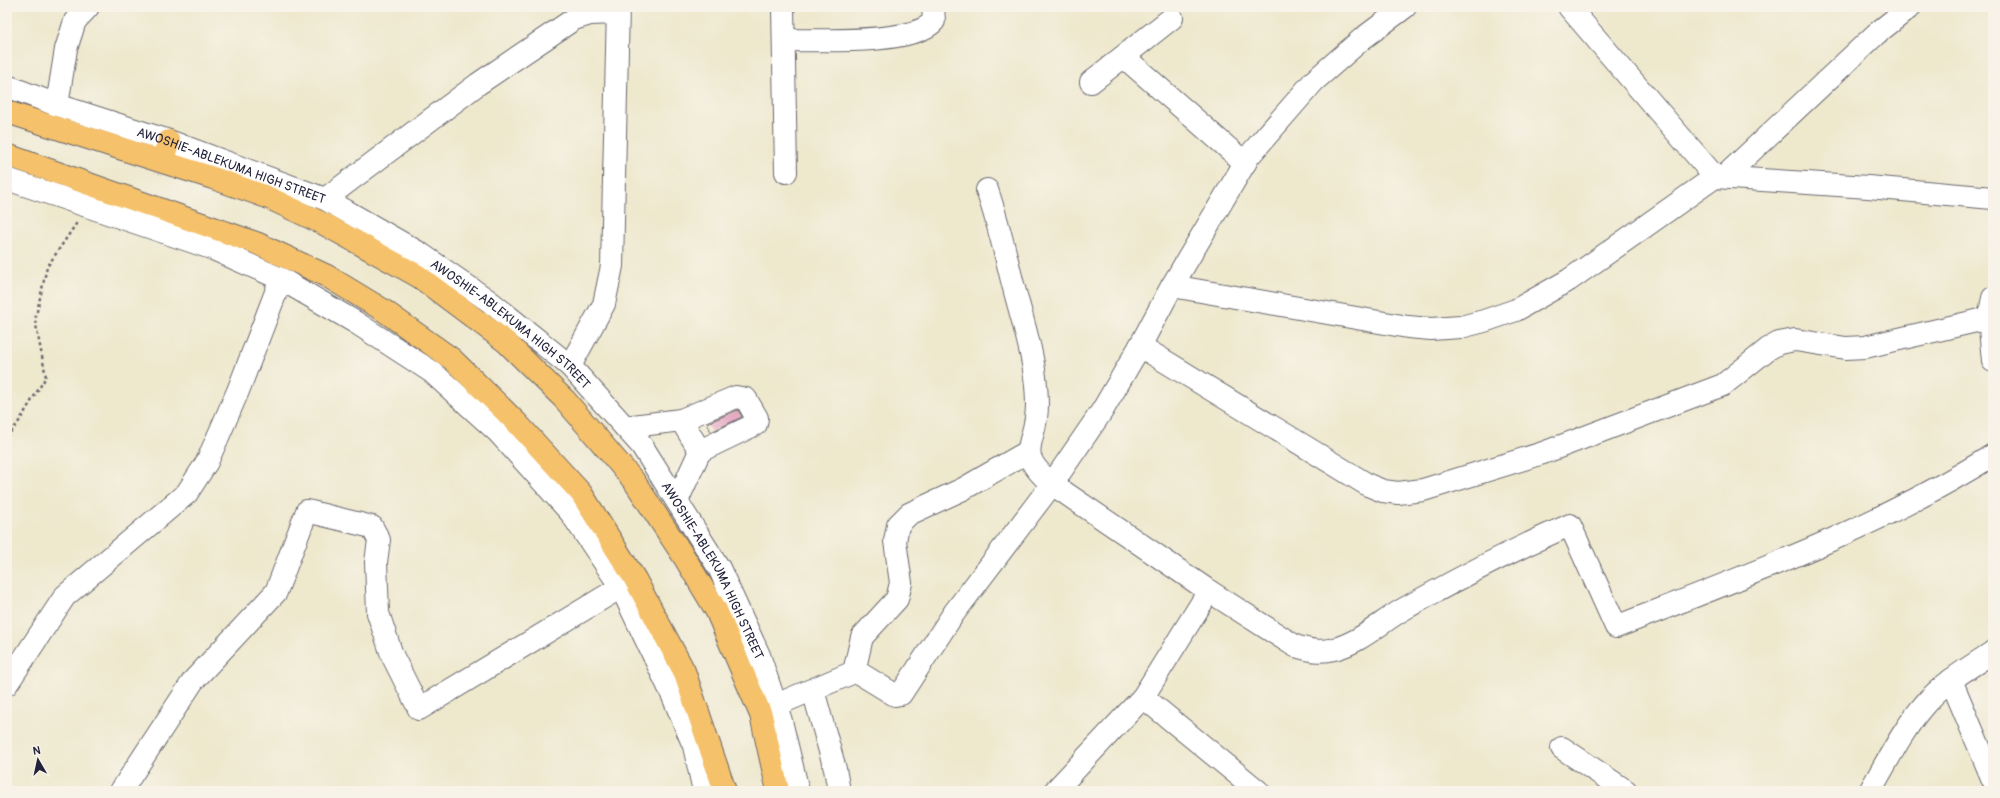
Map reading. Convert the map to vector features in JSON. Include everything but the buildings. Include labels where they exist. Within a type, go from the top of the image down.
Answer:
[{"type":"main road","name":"AWOSHIE-ABLEKUMA HIGH STREET","points":[[7,112],[162,161],[267,197],[324,224],[418,276],[506,342],[565,400],[634,481],[686,560],[716,610],[761,715],[778,791]]},
{"type":"main road","points":[[162,161],[169,141]]},
{"type":"main road","points":[[7,155],[256,243],[313,269],[383,310],[452,359],[517,423],[581,493],[627,566],[684,671],[725,791]]},
{"type":"street","points":[[57,105],[66,49],[75,21],[88,7]]},
{"type":"street","points":[[783,7],[786,172]]},
{"type":"street","points":[[784,40],[867,40],[899,36],[930,26],[934,21],[933,7]]},
{"type":"street","points":[[776,705],[854,672],[895,695],[901,694],[954,613],[1052,484],[1102,411],[1140,346],[1172,286],[1245,163],[1278,121],[1314,81],[1362,39],[1405,7]]},
{"type":"street","points":[[1569,7],[1719,177],[1868,186],[1993,198]]},
{"type":"street","points":[[1172,286],[1408,327],[1461,327],[1516,310],[1562,284],[1719,177],[1876,34],[1910,7]]},
{"type":"street","points":[[325,199],[570,13],[590,14],[618,10],[612,266],[604,304],[570,366]]},
{"type":"street","points":[[1091,82],[1172,18]]},
{"type":"street","points":[[1124,57],[1245,163]]},
{"type":"street","name":"AWOSHIE-ABLEKUMA HIGH STREET","points":[[7,86],[57,105],[169,141],[325,199],[427,258],[489,301],[570,366],[642,446],[718,568],[759,655],[776,705],[798,791]]},
{"type":"street","points":[[7,179],[211,248],[281,279],[355,322],[432,372],[497,431],[571,513],[621,587],[672,694],[694,746],[704,791]]},
{"type":"street","points":[[987,190],[1000,228],[1029,343],[1035,377],[1037,406],[1029,450],[1031,462],[1052,484],[1209,591],[1295,646],[1309,651],[1334,649],[1356,640],[1400,611],[1502,557],[1570,525],[1616,627],[1804,553],[1958,477],[1993,454]]},
{"type":"street","points":[[7,684],[65,596],[187,493],[207,462],[238,391],[281,279]]},
{"type":"street","points":[[1140,346],[1368,485],[1383,491],[1398,493],[1423,490],[1543,452],[1722,386],[1768,349],[1779,343],[1796,340],[1846,348],[1865,347],[1991,308],[1993,361]]},
{"type":"street","points":[[625,427],[681,420],[736,397],[746,399],[757,418],[756,424],[700,451],[677,501]]},
{"type":"street","points":[[681,420],[700,451]]},
{"type":"street","points":[[854,672],[862,637],[897,599],[901,583],[895,541],[898,525],[909,514],[963,489],[1029,450]]},
{"type":"street","points":[[121,791],[193,681],[254,618],[276,592],[307,511],[372,527],[379,540],[376,562],[378,612],[392,655],[419,709],[621,587]]},
{"type":"street","points":[[1055,791],[1143,697],[1209,591]]},
{"type":"street","points":[[1870,791],[1909,725],[1926,703],[1951,680],[1993,652]]},
{"type":"street","points":[[1951,680],[1993,780]]},
{"type":"street","points":[[813,690],[835,769],[839,791]]},
{"type":"street","points":[[1143,697],[1258,791]]},
{"type":"street","points":[[1562,748],[1626,791]]},
{"type":"path","points":[[7,437],[18,423],[46,377],[35,320],[47,267],[88,206]]}]
